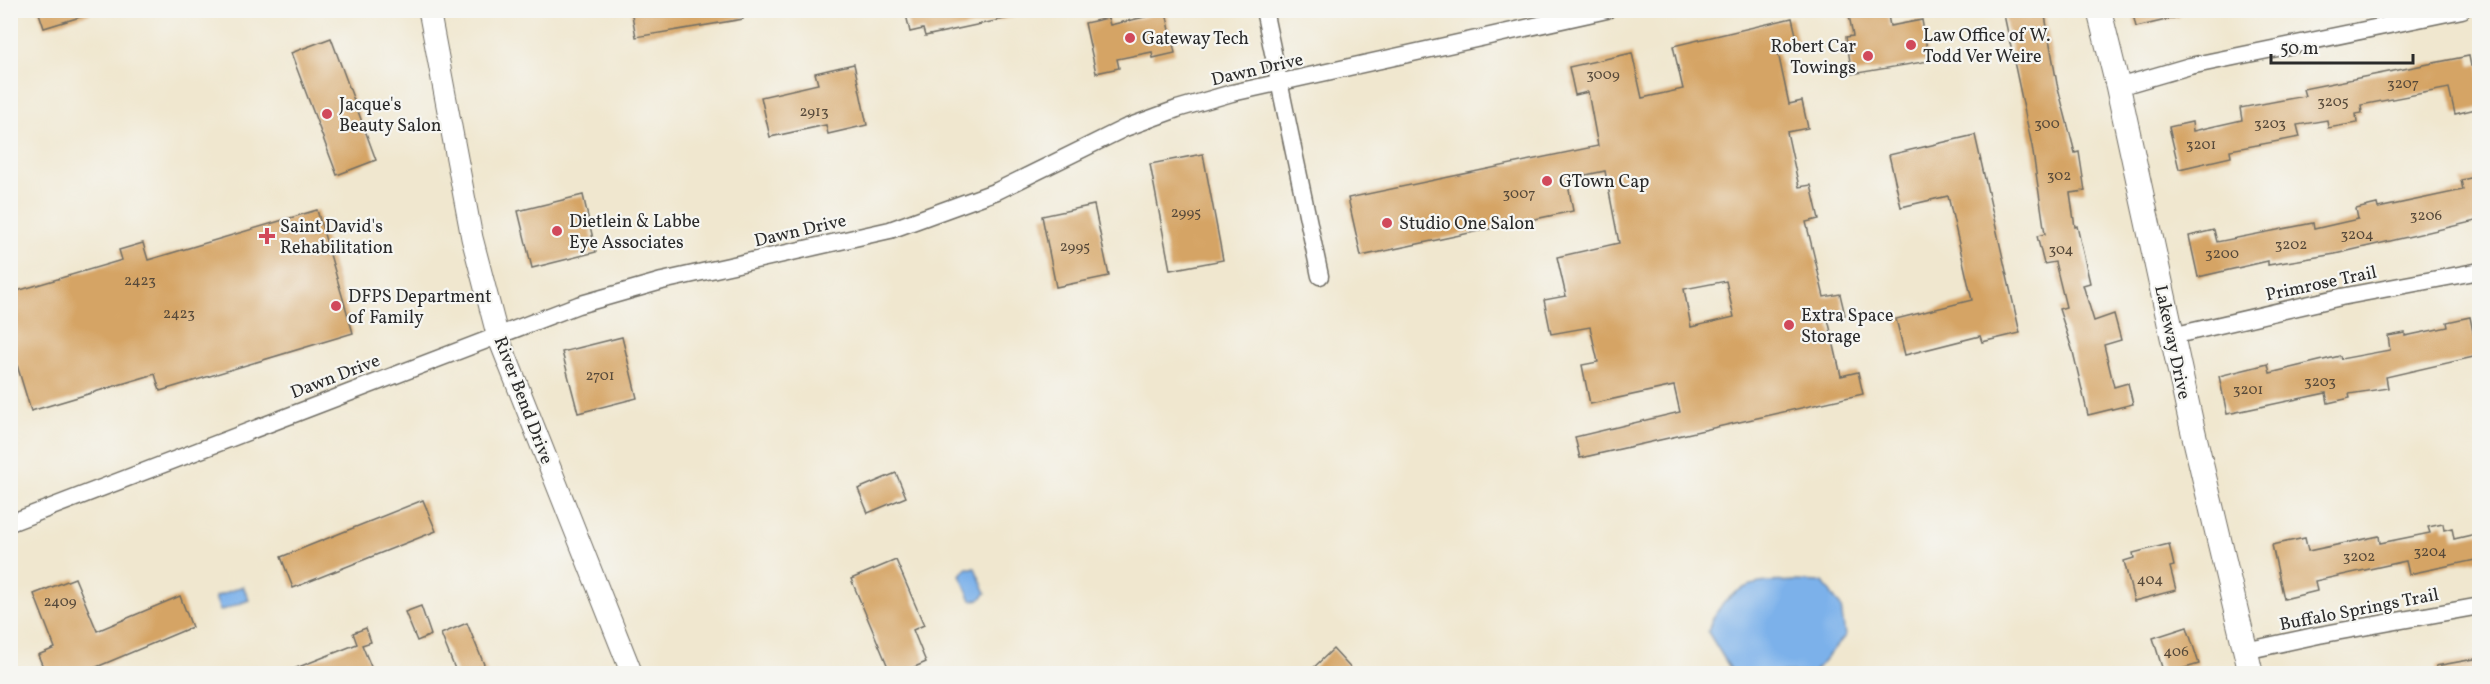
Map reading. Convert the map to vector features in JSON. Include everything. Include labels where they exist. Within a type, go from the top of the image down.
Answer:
[{"type":"main road","name":"Lakeway Drive","points":[[2099,10],[2248,662]]},
{"type":"street","name":"River Bend Drive","points":[[429,10],[472,238],[497,334],[632,674]]},
{"type":"street","points":[[1264,10],[1320,276]]},
{"type":"street","name":"Dawn Drive","points":[[10,523],[579,304],[663,281],[890,230],[997,190],[1125,128],[1177,109],[1232,93],[1607,10]]},
{"type":"street","points":[[2118,87],[2190,66],[2462,10]]},
{"type":"street","name":"Primrose Trail","points":[[2172,336],[2342,297],[2480,271]]},
{"type":"street","name":"Buffalo Springs Trail","points":[[2248,662],[2319,635],[2480,606]]},
{"type":"water","points":[[966,568],[975,568],[986,593],[979,600],[971,600],[960,575]]},
{"type":"water","points":[[1793,581],[1823,582],[1841,607],[1845,636],[1813,673],[1733,673],[1708,632],[1719,608],[1739,591],[1755,584]]},
{"type":"water","points":[[243,586],[249,600],[220,611],[215,597]]},
{"type":"building","points":[[38,10],[89,10],[90,14],[44,28]]},
{"type":"building","points":[[631,10],[743,10],[743,19],[636,37]]},
{"type":"building","points":[[905,10],[1013,10],[1014,17],[925,36],[923,29],[910,32]]},
{"type":"building","points":[[1848,10],[1887,10],[1890,26],[1922,20],[1929,61],[1852,74],[1846,37],[1853,36]]},
{"type":"building","points":[[2003,10],[2044,10],[2057,84],[2075,153],[2079,152],[2085,191],[2070,193],[2075,227],[2077,226],[2090,283],[2083,285],[2094,321],[2114,314],[2121,340],[2104,345],[2114,387],[2128,383],[2133,404],[2088,415],[2073,352],[2059,309],[2066,307],[2055,262],[2044,264],[2037,236],[2045,234],[2032,146]]},
{"type":"building","points":[[2132,10],[2178,10],[2179,17],[2136,27]]},
{"type":"building","name":"Gateway Tech","points":[[1166,12],[1175,53],[1153,58],[1152,52],[1117,59],[1119,68],[1096,73],[1085,23],[1108,18],[1110,25]]},
{"type":"building","points":[[1792,18],[1798,43],[1777,48],[1789,104],[1802,101],[1808,128],[1787,132],[1799,187],[1811,185],[1819,219],[1806,222],[1824,297],[1840,294],[1845,315],[1828,319],[1841,376],[1858,372],[1863,394],[1580,458],[1575,437],[1680,412],[1674,386],[1590,404],[1582,365],[1598,362],[1590,327],[1551,334],[1544,300],[1566,296],[1557,257],[1619,243],[1605,171],[1567,179],[1573,211],[1361,256],[1348,198],[1598,146],[1588,92],[1575,95],[1569,67],[1632,53],[1642,98],[1683,89],[1673,46]],"holes":[[[1726,281],[1734,317],[1691,327],[1684,289]]]},
{"type":"building","points":[[331,38],[376,160],[337,175],[291,53]]},
{"type":"building","points":[[2469,56],[2471,66],[2480,64],[2480,108],[2455,114],[2449,88],[2361,105],[2362,113],[2356,114],[2357,123],[2328,128],[2327,120],[2297,125],[2300,137],[2230,150],[2231,157],[2179,169],[2169,127],[2192,122],[2193,131],[2242,120],[2240,108],[2305,96],[2303,89]]},
{"type":"building","points":[[854,64],[867,125],[828,134],[826,125],[770,137],[761,97],[818,84],[815,73]]},
{"type":"building","points":[[1975,135],[2020,333],[1982,342],[1980,336],[1905,355],[1896,319],[1972,300],[1948,196],[1901,207],[1889,155]]},
{"type":"building","points":[[1203,154],[1223,260],[1170,270],[1150,164]]},
{"type":"building","points":[[2480,176],[2480,220],[2335,254],[2268,265],[2268,261],[2198,277],[2189,236],[2214,230],[2217,242],[2313,223],[2314,229],[2358,219],[2356,209],[2377,204],[2378,208],[2463,190],[2461,180]]},
{"type":"building","name":"Dietlein & Labbe Eye Associates","points":[[583,195],[596,252],[532,268],[518,211]]},
{"type":"building","points":[[1094,205],[1109,276],[1056,287],[1042,216]]},
{"type":"building","points":[[317,210],[353,333],[160,391],[155,374],[31,411],[10,342],[10,293],[122,260],[119,250],[143,243],[148,260]]},
{"type":"building","points":[[2470,317],[2478,356],[2386,377],[2388,388],[2349,394],[2350,398],[2328,403],[2326,393],[2227,414],[2219,376],[2268,364],[2270,373],[2340,356],[2341,359],[2390,350],[2388,336],[2405,333],[2405,336],[2448,327],[2447,322]]},
{"type":"building","points":[[622,337],[637,398],[578,413],[562,352]]},
{"type":"building","points":[[896,473],[906,497],[868,513],[858,489]]},
{"type":"building","points":[[423,500],[436,531],[293,588],[281,557]]},
{"type":"building","points":[[2443,524],[2444,530],[2452,528],[2454,539],[2480,533],[2480,559],[2409,574],[2406,561],[2315,581],[2317,591],[2284,599],[2272,545],[2305,538],[2308,551],[2379,536],[2380,543],[2430,533],[2428,527]]},
{"type":"building","points":[[2169,544],[2174,566],[2170,567],[2176,590],[2134,601],[2124,561],[2134,558],[2133,553]]},
{"type":"building","points":[[896,560],[924,625],[913,630],[926,662],[899,674],[891,674],[851,579]]},
{"type":"building","points":[[75,578],[97,631],[180,596],[192,627],[80,674],[46,674],[38,655],[55,648],[34,594]]},
{"type":"building","points":[[421,606],[431,635],[417,641],[405,612]]},
{"type":"building","points":[[467,623],[488,674],[457,674],[441,634]]},
{"type":"building","points":[[2187,627],[2199,664],[2164,674],[2153,638]]},
{"type":"building","points":[[366,628],[371,642],[362,645],[374,674],[281,674],[357,644],[353,633]]},
{"type":"building","points":[[1333,649],[1356,674],[1307,674]]},
{"type":"building","points":[[2480,658],[2480,674],[2436,674],[2436,666]]},
{"type":"place","name":"Gateway Tech","points":[[1130,38]]},
{"type":"place","name":"Law Office of W. Todd Ver Weire","points":[[1911,45]]},
{"type":"place","name":"Robert Car Towings","points":[[1868,56]]},
{"type":"place","name":"Jacque's Beauty Salon","points":[[327,114]]},
{"type":"place","name":"GTown Cap","points":[[1547,181]]},
{"type":"place","name":"Studio One Salon","points":[[1387,223]]},
{"type":"place","name":"Dietlein & Labbe Eye Associates","points":[[557,231]]},
{"type":"place","name":"Saint David's Rehabilitation","points":[[267,236]]},
{"type":"place","name":"DFPS Department of Family","points":[[336,306]]},
{"type":"place","name":"Extra Space Storage","points":[[1789,325]]}]
